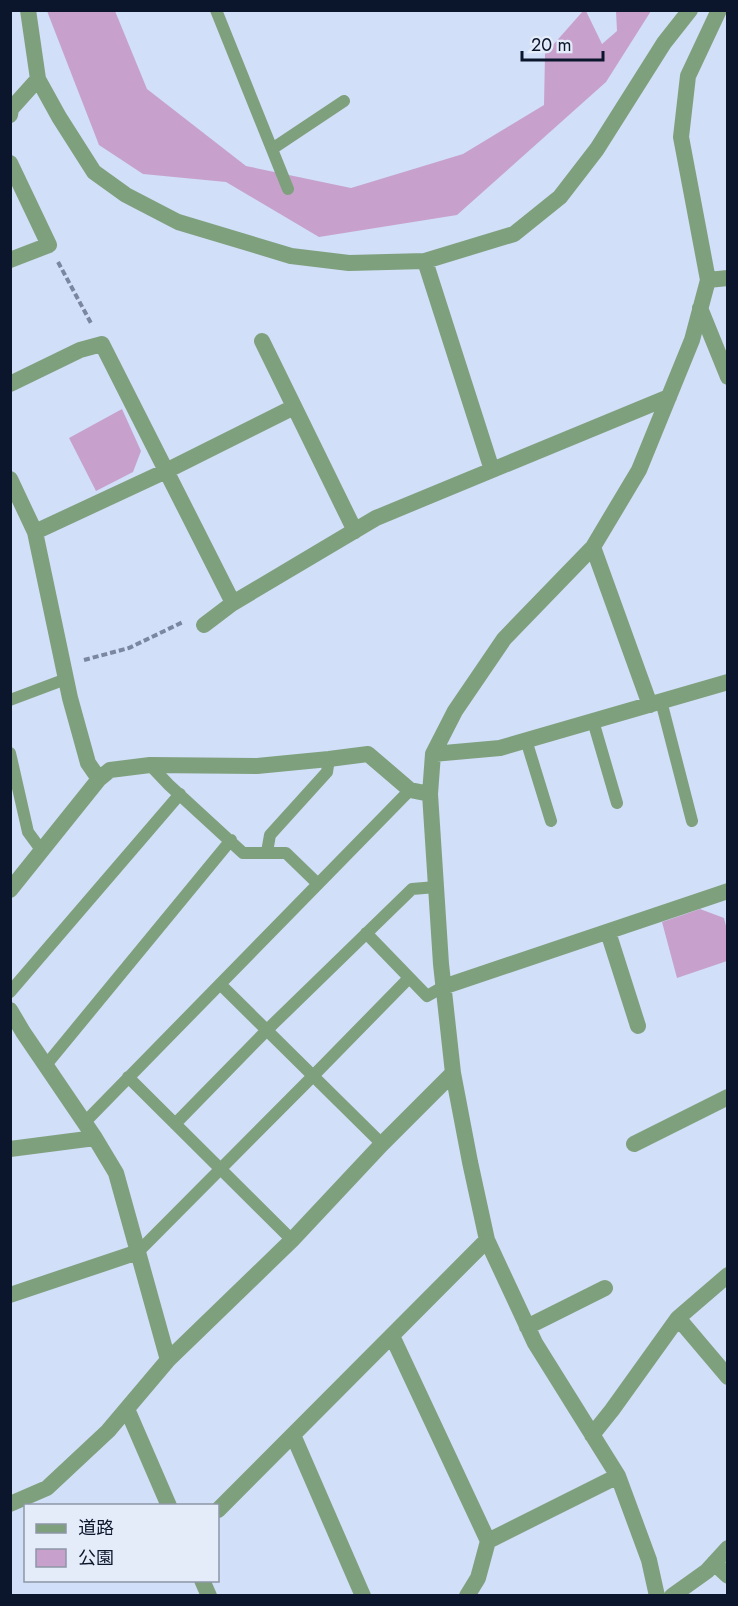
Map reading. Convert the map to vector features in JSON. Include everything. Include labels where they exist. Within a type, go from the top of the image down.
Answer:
[{"type":"street","points":[[27,10],[38,79],[94,172],[126,195],[177,222],[291,256],[349,263],[425,261],[514,234],[560,196],[597,149],[664,43],[690,10]]},
{"type":"street","points":[[657,1596],[649,1560],[618,1476],[535,1343],[487,1240],[453,1073],[443,987],[430,794],[433,754],[455,711],[504,639],[593,547],[639,470],[692,340],[708,280],[681,137],[688,76],[719,10]]},
{"type":"street","points":[[10,115],[11,109],[38,79]]},
{"type":"street","points":[[10,163],[49,245],[10,260]]},
{"type":"street","points":[[425,261],[492,470]]},
{"type":"street","points":[[708,280],[728,278]]},
{"type":"street","points":[[700,308],[728,377]]},
{"type":"street","points":[[262,340],[355,531]]},
{"type":"street","points":[[10,384],[80,350],[102,344],[233,603]]},
{"type":"street","points":[[199,621],[376,518],[669,398]]},
{"type":"street","points":[[35,532],[166,471],[294,407]]},
{"type":"street","points":[[10,479],[35,532],[64,672],[88,763],[99,779]]},
{"type":"street","points":[[593,547],[655,703]]},
{"type":"street","points":[[433,754],[500,748],[728,682]]},
{"type":"street","points":[[10,890],[99,779],[110,770],[150,765],[257,766],[368,754],[410,790],[430,794]]},
{"type":"street","points":[[443,987],[728,891]]},
{"type":"street","points":[[608,932],[638,1026]]},
{"type":"street","points":[[10,1010],[95,1137],[116,1173],[168,1360]]},
{"type":"street","points":[[10,1504],[47,1488],[108,1431],[168,1360],[292,1240],[382,1144],[453,1073]]},
{"type":"street","points":[[634,1144],[728,1097]]},
{"type":"street","points":[[10,1149],[95,1137]]},
{"type":"street","points":[[219,1509],[487,1240]]},
{"type":"street","points":[[10,1295],[138,1252]]},
{"type":"street","points":[[592,1435],[678,1318],[728,1275]]},
{"type":"street","points":[[527,1327],[605,1288]]},
{"type":"street","points":[[678,1318],[728,1377]]},
{"type":"street","points":[[392,1336],[488,1541],[472,1592]]},
{"type":"street","points":[[127,1409],[168,1504]]},
{"type":"street","points":[[293,1435],[363,1596]]},
{"type":"street","points":[[488,1541],[618,1476]]},
{"type":"street","points":[[672,1596],[707,1571],[728,1548]]},
{"type":"street","points":[[714,1563],[728,1576]]},
{"type":"street","points":[[202,1582],[209,1596]]},
{"type":"lane","points":[[216,10],[288,189]]},
{"type":"lane","points":[[273,149],[344,101]]},
{"type":"lane","points":[[10,700],[64,672]]},
{"type":"lane","points":[[655,703],[692,821]]},
{"type":"lane","points":[[593,721],[617,803]]},
{"type":"lane","points":[[526,740],[551,821]]},
{"type":"lane","points":[[10,753],[28,832],[42,851]]},
{"type":"lane","points":[[267,852],[270,835],[327,772],[329,759]]},
{"type":"lane","points":[[150,765],[243,852],[286,852],[318,884]]},
{"type":"lane","points":[[85,1122],[410,790]]},
{"type":"lane","points":[[10,992],[180,794]]},
{"type":"lane","points":[[46,1065],[231,840]]},
{"type":"lane","points":[[175,1124],[267,1030],[412,889],[436,887]]},
{"type":"lane","points":[[366,933],[427,996],[443,987]]},
{"type":"lane","points":[[138,1252],[409,978]]},
{"type":"lane","points":[[220,984],[382,1144]]},
{"type":"lane","points":[[128,1077],[292,1240]]},
{"type":"path","points":[[49,245],[102,344]]},
{"type":"path","points":[[64,672],[199,621]]},
{"type":"green space","points":[[47,11],[115,11],[147,89],[246,166],[351,188],[463,154],[544,105],[545,54],[583,11],[586,11],[602,44],[617,31],[616,11],[651,11],[606,82],[457,215],[319,237],[226,182],[143,174],[99,145]]},
{"type":"green space","points":[[122,409],[141,451],[133,472],[96,491],[69,438]]},
{"type":"green space","points":[[700,909],[724,918],[727,930],[727,961],[677,978],[662,922]]}]
